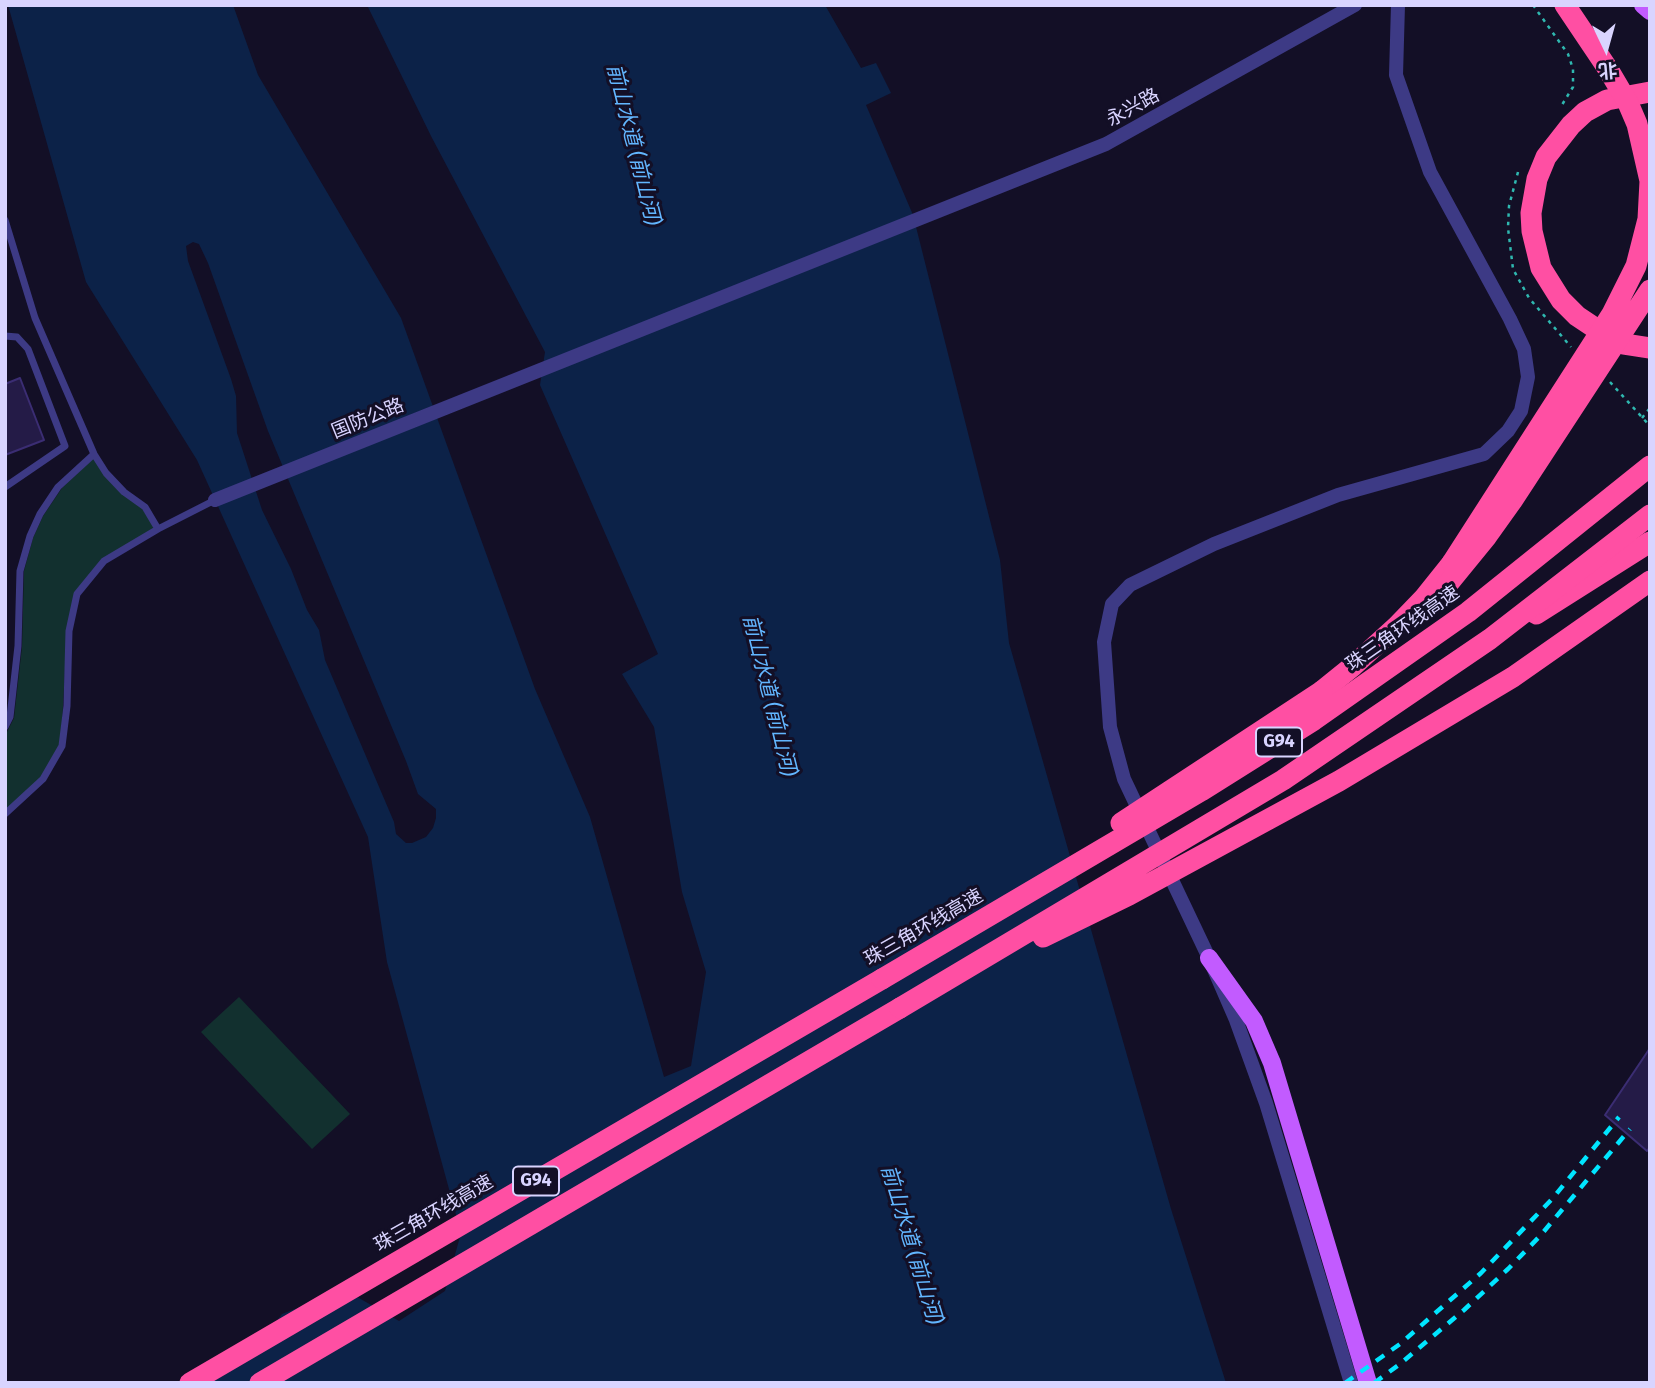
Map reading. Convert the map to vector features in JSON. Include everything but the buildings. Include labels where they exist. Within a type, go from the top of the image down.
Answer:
[{"type":"highway","points":[[1322,691],[1391,631],[1424,598],[1452,563],[1601,333],[1636,266],[1646,230],[1649,201],[1650,181],[1643,142],[1628,103],[1565,5]]},
{"type":"highway","points":[[1650,92],[1607,100],[1585,111],[1551,149],[1532,197],[1532,231],[1541,268],[1561,300],[1591,327],[1624,344],[1650,348]]},
{"type":"highway","points":[[882,979],[1322,691],[1392,641],[1469,558],[1519,489],[1650,290]]},
{"type":"highway","name":"珠三角环线高速","points":[[190,1383],[1201,791],[1314,720],[1468,612],[1650,466]]},
{"type":"highway","name":"G94","points":[[260,1383],[1283,780],[1490,639],[1650,515]]},
{"type":"highway","points":[[1430,680],[1650,542]]},
{"type":"highway","points":[[900,1008],[1129,895],[1339,781],[1513,677],[1650,581]]},
{"type":"main road","points":[[1643,5],[1650,11]]},
{"type":"main road","points":[[1209,958],[1254,1021],[1272,1063],[1368,1383]]},
{"type":"street","name":"永兴路","points":[[918,219],[1107,144],[1356,5]]},
{"type":"street","points":[[1351,1383],[1266,1103],[1236,1020],[1124,779],[1110,727],[1104,642],[1112,604],[1130,585],[1214,544],[1338,495],[1484,454],[1508,431],[1521,411],[1528,377],[1524,349],[1430,172],[1396,75],[1398,5]]},
{"type":"street","name":"国防公路","points":[[215,500],[918,219]]},
{"type":"lane","points":[[5,220],[35,318],[94,454],[115,483],[145,507],[158,529]]},
{"type":"lane","points":[[5,335],[17,337],[28,349],[65,446],[5,487]]},
{"type":"lane","points":[[5,727],[10,717],[18,646],[20,571],[30,536],[40,514],[58,487],[94,454]]},
{"type":"lane","name":"国防公路","points":[[5,814],[43,779],[62,746],[69,631],[76,594],[104,561],[215,500]]},
{"type":"path","points":[[1533,5],[1568,54],[1573,69],[1573,87],[1558,112]]},
{"type":"path","points":[[1521,167],[1509,206],[1508,228],[1513,269],[1529,298],[1573,349]]},
{"type":"path","points":[[1603,376],[1623,393],[1650,426]]},
{"type":"path","points":[[1642,418],[1650,408]]},
{"type":"green space","points":[[94,458],[142,508],[155,528],[102,559],[75,593],[67,630],[61,745],[42,779],[5,812],[5,736],[14,718],[22,647],[24,571],[33,538],[43,516],[62,488]]},
{"type":"green space","points":[[239,997],[350,1114],[312,1149],[201,1032]]},
{"type":"water","name":"前山水道 (前山河)","points":[[8,5],[233,5],[258,75],[401,318],[535,689],[590,817],[664,1077],[691,1066],[706,972],[682,892],[654,727],[622,674],[658,654],[540,385],[545,352],[431,136],[367,5],[825,5],[861,68],[876,63],[891,93],[866,105],[913,215],[1000,560],[1009,643],[1171,1209],[1226,1383],[210,1383],[245,1362],[282,1314],[345,1290],[399,1321],[445,1291],[461,1233],[387,962],[368,837],[197,460],[86,282]],"holes":[[[193,242],[199,244],[268,431],[418,794],[436,809],[433,828],[426,837],[412,843],[406,843],[396,834],[394,822],[325,660],[319,630],[307,610],[291,569],[262,510],[237,433],[236,396],[231,379],[188,261],[186,246]]]},
{"type":"railway","points":[[1345,1383],[1400,1344],[1481,1273],[1553,1198],[1619,1117]]},
{"type":"railway","points":[[1374,1383],[1464,1310],[1508,1269],[1540,1236],[1630,1129]]}]
